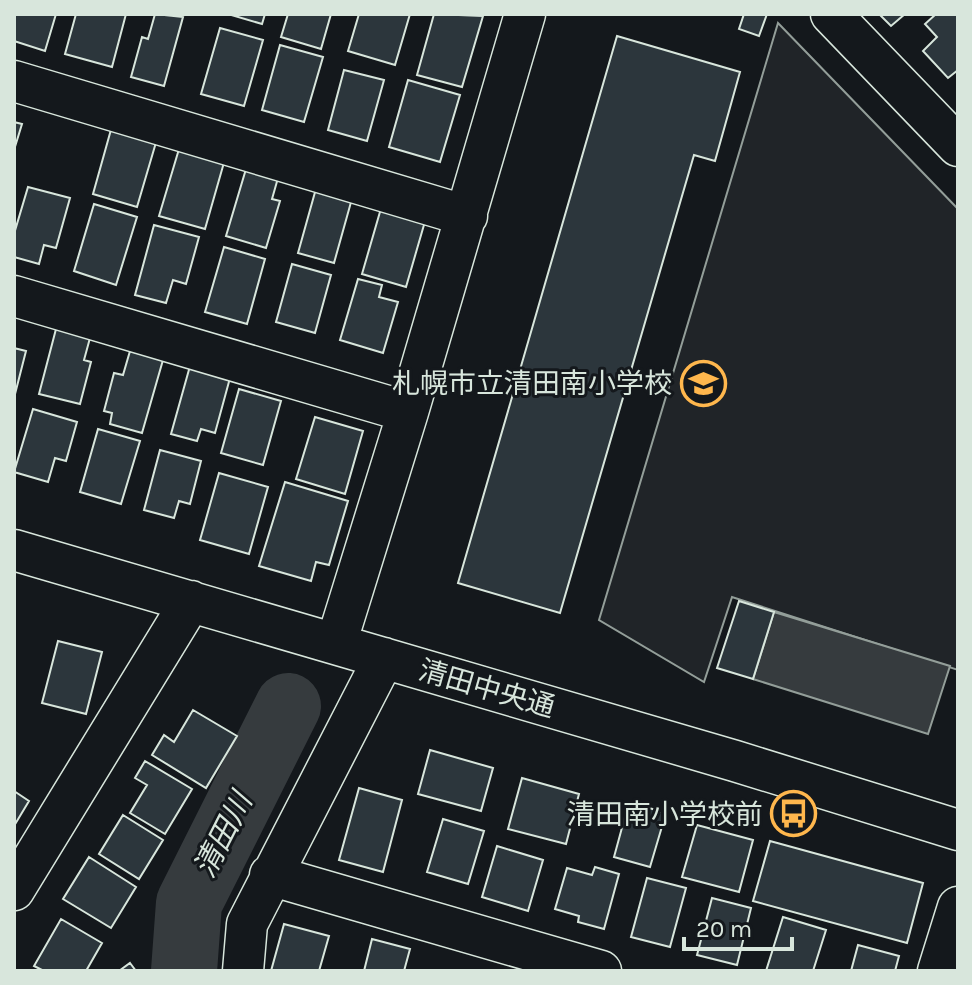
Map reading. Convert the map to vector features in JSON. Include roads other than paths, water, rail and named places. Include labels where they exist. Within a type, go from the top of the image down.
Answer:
[{"type":"street","points":[[831,14],[958,146]]},
{"type":"street","points":[[336,644],[467,216],[523,15]]},
{"type":"street","points":[[14,81],[467,216]]},
{"type":"street","points":[[14,296],[408,412]]},
{"type":"street","name":"清田中央通","points":[[14,550],[706,752],[958,830]]},
{"type":"street","points":[[14,890],[191,601]]},
{"type":"street","points":[[243,971],[247,924],[384,658]]},
{"type":"street","points":[[270,875],[601,971]]},
{"type":"street","points":[[938,971],[958,907]]},
{"type":"waterway","name":"清田川","points":[[184,971],[189,903],[288,706]]},
{"type":"place","name":"札幌市立清田南小学校","points":[[703,383]]},
{"type":"place","name":"清田南小学校前","points":[[794,814]]}]
